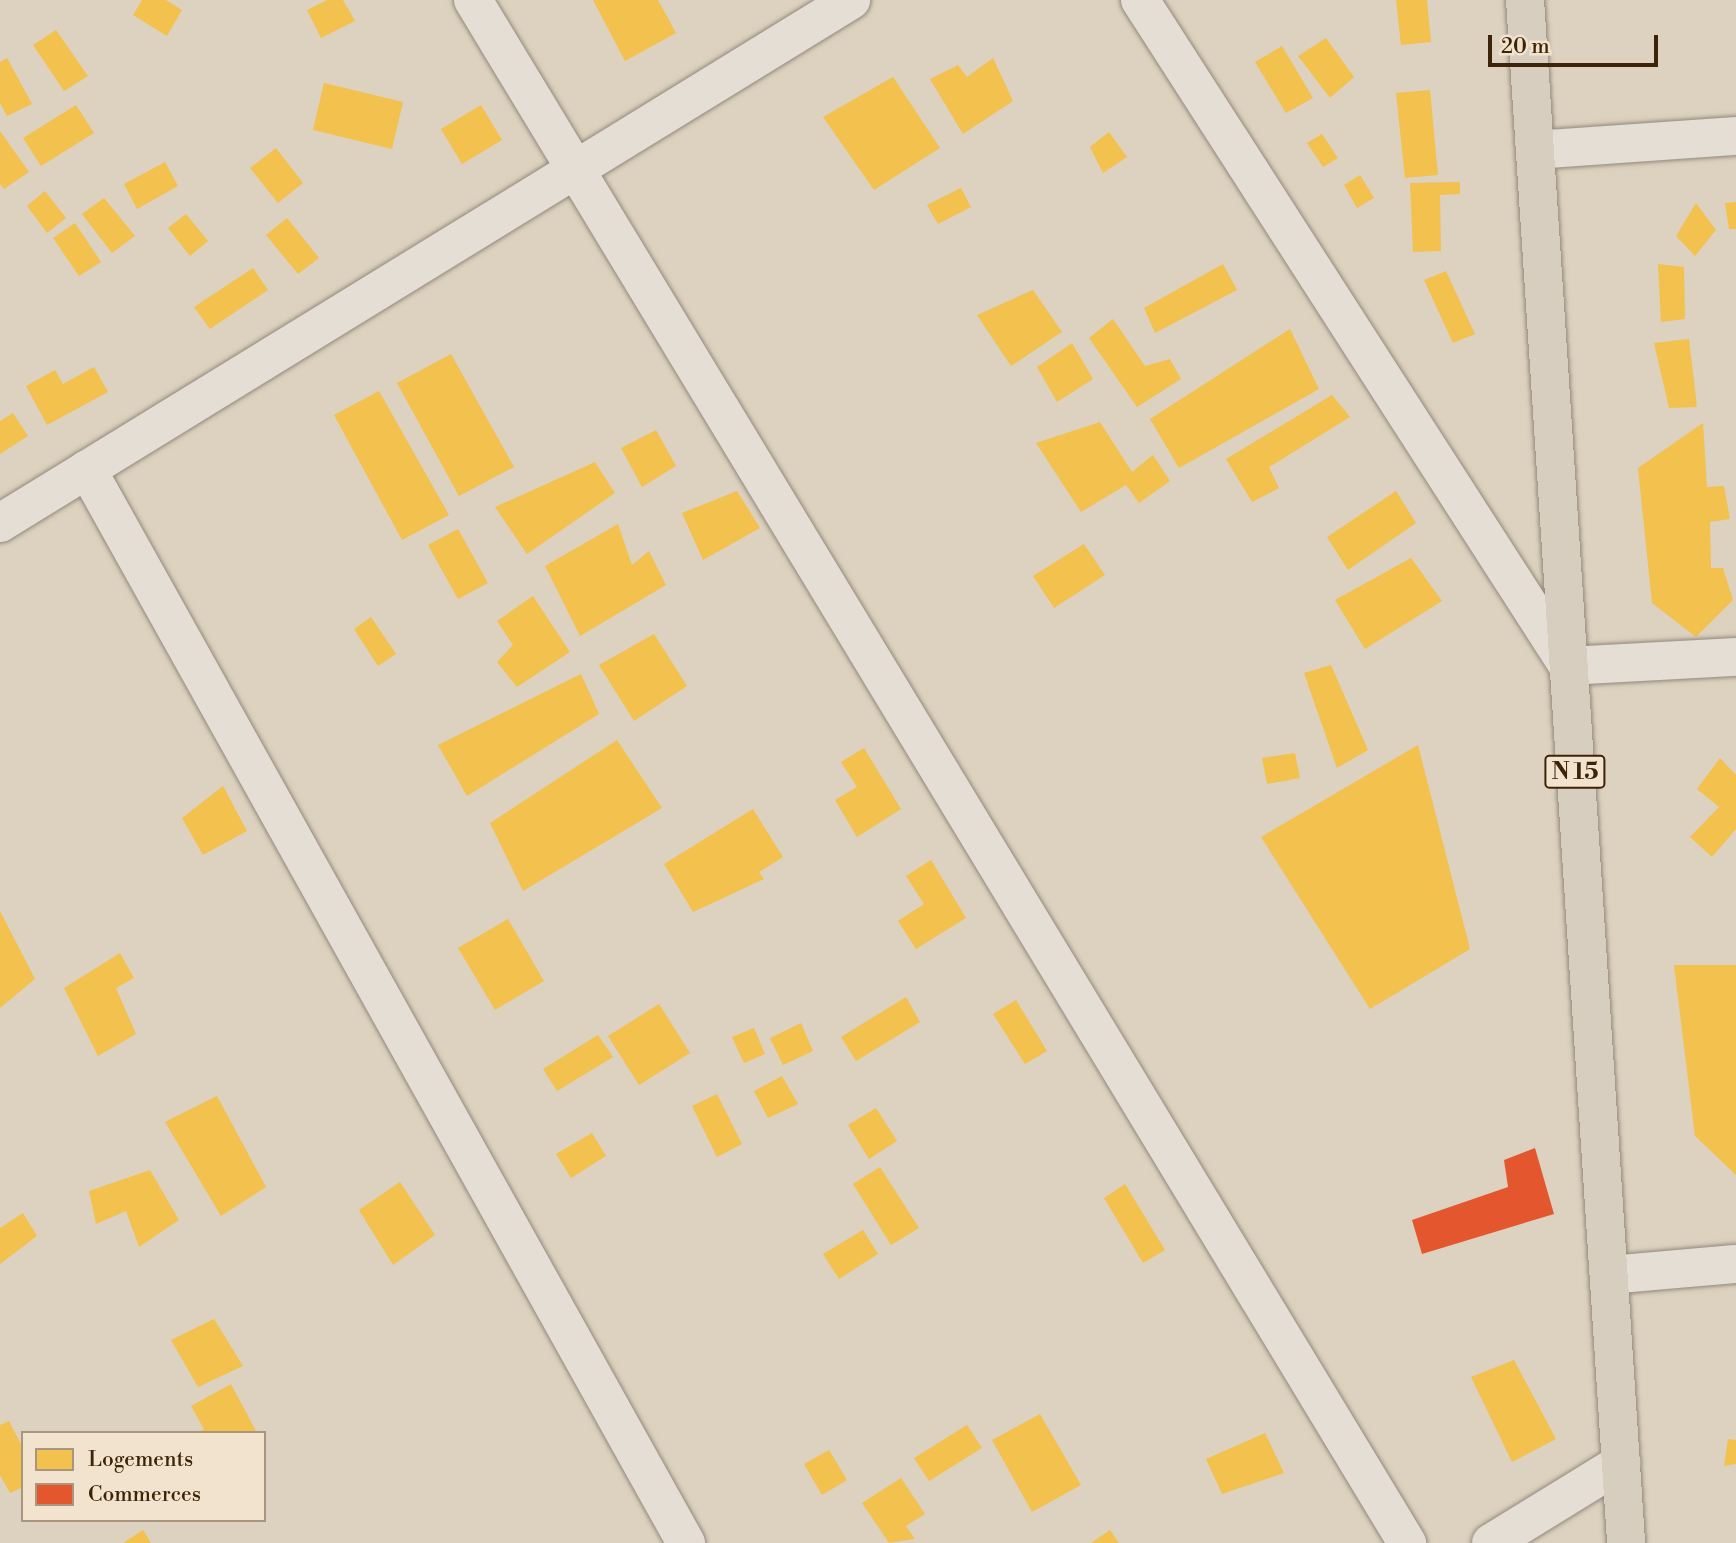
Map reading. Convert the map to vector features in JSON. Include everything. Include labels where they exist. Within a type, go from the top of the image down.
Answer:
[{"type":"main road","name":"N 15","points":[[1525,0],[1626,1543]]},
{"type":"street","points":[[473,0],[1407,1543]]},
{"type":"street","points":[[0,523],[573,167],[851,0]]},
{"type":"street","points":[[1140,0],[1568,666],[1736,657]]},
{"type":"street","points":[[1535,150],[1736,136]]},
{"type":"street","points":[[87,468],[685,1543]]},
{"type":"street","points":[[1609,1275],[1736,1264]]},
{"type":"street","points":[[1491,1543],[1621,1463]]},
{"type":"building: Logements","points":[[142,0],[166,0],[182,10],[167,36],[133,15]]},
{"type":"building: Logements","points":[[327,0],[343,0],[355,21],[321,38],[307,10]]},
{"type":"building: Logements","points":[[593,0],[658,0],[676,33],[625,61]]},
{"type":"building: Logements","points":[[1396,0],[1427,0],[1431,42],[1401,45]]},
{"type":"building: Logements","points":[[56,30],[88,76],[64,91],[33,45]]},
{"type":"building: Logements","points":[[1326,38],[1354,77],[1330,98],[1298,56]]},
{"type":"building: Logements","points":[[1282,46],[1313,98],[1286,113],[1255,62]]},
{"type":"building: Logements","points":[[7,58],[32,104],[7,116],[0,103],[0,62]]},
{"type":"building: Logements","points":[[993,58],[1013,101],[963,134],[930,79],[958,65],[967,77]]},
{"type":"building: Logements","points":[[893,77],[940,148],[874,190],[823,117]]},
{"type":"building: Logements","points":[[324,83],[403,102],[392,149],[313,130]]},
{"type":"building: Logements","points":[[1430,90],[1438,175],[1405,178],[1396,93]]},
{"type":"building: Logements","points":[[76,105],[94,133],[41,166],[23,138]]},
{"type":"building: Logements","points":[[481,105],[502,140],[462,164],[441,129]]},
{"type":"building: Logements","points":[[0,131],[29,172],[4,189],[0,184]]},
{"type":"building: Logements","points":[[1109,132],[1127,157],[1103,173],[1090,147]]},
{"type":"building: Logements","points":[[1322,134],[1338,158],[1323,167],[1307,143]]},
{"type":"building: Logements","points":[[276,148],[303,183],[278,203],[250,168]]},
{"type":"building: Logements","points":[[165,162],[178,186],[137,209],[124,184]]},
{"type":"building: Logements","points":[[1360,175],[1374,198],[1357,208],[1344,185]]},
{"type":"building: Logements","points":[[1460,182],[1460,194],[1440,195],[1441,251],[1413,252],[1410,183]]},
{"type":"building: Logements","points":[[961,188],[971,207],[938,224],[927,205]]},
{"type":"building: Logements","points":[[45,191],[66,218],[47,233],[27,206]]},
{"type":"building: Logements","points":[[104,198],[135,236],[112,253],[82,214]]},
{"type":"building: Logements","points":[[1736,202],[1736,229],[1729,229],[1725,203]]},
{"type":"building: Logements","points":[[1696,203],[1716,230],[1695,256],[1676,236]]},
{"type":"building: Logements","points":[[186,214],[208,241],[190,256],[168,228]]},
{"type":"building: Logements","points":[[287,218],[319,258],[298,274],[266,235]]},
{"type":"building: Logements","points":[[75,223],[101,262],[79,276],[53,238]]},
{"type":"building: Logements","points":[[1223,264],[1237,290],[1155,333],[1144,308]]},
{"type":"building: Logements","points":[[1658,264],[1684,267],[1685,319],[1661,322]]},
{"type":"building: Logements","points":[[253,268],[268,290],[210,329],[194,307]]},
{"type":"building: Logements","points":[[1446,271],[1475,334],[1453,343],[1424,280]]},
{"type":"building: Logements","points":[[1033,290],[1062,332],[1011,366],[977,315]]},
{"type":"building: Logements","points":[[1113,319],[1145,366],[1170,359],[1181,379],[1137,407],[1089,338]]},
{"type":"building: Logements","points":[[1290,329],[1319,389],[1179,468],[1150,419]]},
{"type":"building: Logements","points":[[1689,339],[1697,407],[1669,408],[1654,343]]},
{"type":"building: Logements","points":[[1072,343],[1093,379],[1057,402],[1037,367]]},
{"type":"building: Logements","points":[[451,354],[514,467],[459,496],[397,383]]},
{"type":"building: Logements","points":[[94,367],[108,392],[47,425],[26,386],[55,370],[63,384]]},
{"type":"building: Logements","points":[[379,391],[449,515],[402,540],[334,415]]},
{"type":"building: Logements","points":[[1332,395],[1350,417],[1269,467],[1279,488],[1252,502],[1226,459]]},
{"type":"building: Logements","points":[[13,413],[28,436],[0,454],[0,421]]},
{"type":"building: Logements","points":[[1100,422],[1132,472],[1153,455],[1170,481],[1139,503],[1126,485],[1081,512],[1036,443]]},
{"type":"building: Logements","points":[[1703,423],[1707,487],[1724,486],[1730,519],[1710,522],[1711,568],[1723,568],[1733,600],[1696,637],[1652,603],[1638,468]]},
{"type":"building: Logements","points":[[656,430],[676,466],[642,487],[621,448]]},
{"type":"building: Logements","points":[[595,462],[615,493],[527,554],[495,507]]},
{"type":"building: Logements","points":[[737,491],[760,528],[703,560],[682,513]]},
{"type":"building: Logements","points":[[1396,491],[1416,523],[1348,570],[1327,537]]},
{"type":"building: Logements","points":[[618,524],[632,565],[649,551],[666,585],[580,636],[545,566]]},
{"type":"building: Logements","points":[[458,529],[488,583],[458,599],[428,545]]},
{"type":"building: Logements","points":[[1084,544],[1105,575],[1054,608],[1033,576]]},
{"type":"building: Logements","points":[[1411,558],[1442,601],[1365,649],[1335,600]]},
{"type":"building: Logements","points":[[533,596],[570,652],[517,687],[497,662],[513,645],[497,621]]},
{"type":"building: Logements","points":[[371,617],[396,654],[378,666],[354,629]]},
{"type":"building: Logements","points":[[654,634],[687,686],[634,721],[599,665]]},
{"type":"building: Logements","points":[[1331,665],[1368,750],[1337,768],[1304,673]]},
{"type":"building: Logements","points":[[581,674],[599,714],[467,796],[438,745]]},
{"type":"building: Logements","points":[[617,740],[662,808],[523,891],[490,823]]},
{"type":"building: Logements","points":[[1418,745],[1470,949],[1370,1009],[1261,837]]},
{"type":"building: Logements","points":[[864,748],[901,809],[857,837],[835,800],[857,787],[841,762]]},
{"type":"building: Logements","points":[[1295,753],[1300,778],[1267,784],[1262,758]]},
{"type":"building: Logements","points":[[1720,758],[1736,775],[1736,829],[1712,857],[1690,837],[1719,807],[1697,789]]},
{"type":"building: Logements","points":[[223,786],[247,831],[203,855],[182,818]]},
{"type":"building: Logements","points":[[753,809],[783,857],[759,872],[764,879],[693,912],[664,864]]},
{"type":"building: Logements","points":[[931,860],[966,918],[916,949],[898,921],[924,904],[906,876]]},
{"type":"building: Logements","points":[[0,911],[35,979],[0,1008]]},
{"type":"building: Logements","points":[[508,919],[544,981],[495,1010],[458,948]]},
{"type":"building: Logements","points":[[120,953],[134,978],[116,988],[136,1034],[98,1056],[64,988]]},
{"type":"building: Logements","points":[[1674,965],[1736,965],[1736,1175],[1695,1136]]},
{"type":"building: Logements","points":[[906,997],[920,1022],[856,1061],[841,1037]]},
{"type":"building: Logements","points":[[1016,1000],[1047,1051],[1025,1064],[993,1014]]},
{"type":"building: Logements","points":[[659,1004],[690,1053],[639,1085],[608,1036]]},
{"type":"building: Logements","points":[[801,1023],[813,1051],[783,1065],[770,1038]]},
{"type":"building: Logements","points":[[754,1028],[765,1054],[744,1063],[732,1037]]},
{"type":"building: Logements","points":[[598,1035],[613,1057],[557,1091],[543,1069]]},
{"type":"building: Logements","points":[[782,1076],[798,1104],[768,1118],[754,1091]]},
{"type":"building: Logements","points":[[717,1094],[742,1144],[717,1157],[692,1106]]},
{"type":"building: Logements","points":[[217,1096],[266,1187],[221,1216],[165,1122]]},
{"type":"building: Logements","points":[[876,1108],[897,1141],[869,1159],[848,1125]]},
{"type":"building: Logements","points":[[592,1133],[606,1156],[571,1178],[556,1154]]},
{"type":"building: Logements","points":[[880,1167],[919,1228],[891,1245],[853,1184]]},
{"type":"building: Logements","points":[[150,1170],[179,1220],[139,1247],[126,1211],[96,1224],[89,1191]]},
{"type":"building: Logements","points":[[400,1182],[435,1235],[393,1265],[359,1210]]},
{"type":"building: Logements","points":[[1125,1184],[1165,1250],[1143,1263],[1104,1198]]},
{"type":"building: Logements","points":[[23,1213],[37,1236],[0,1264],[0,1228]]},
{"type":"building: Logements","points":[[863,1230],[878,1254],[839,1279],[823,1254]]},
{"type":"building: Logements","points":[[214,1319],[243,1366],[198,1387],[171,1340]]},
{"type":"building: Logements","points":[[1514,1360],[1556,1439],[1512,1462],[1471,1377]]},
{"type":"building: Logements","points":[[231,1384],[256,1431],[200,1431],[204,1429],[191,1406]]},
{"type":"building: Logements","points":[[1040,1414],[1081,1485],[1032,1512],[992,1440]]},
{"type":"building: Logements","points":[[9,1421],[21,1444],[21,1488],[10,1493],[0,1475],[0,1425]]},
{"type":"building: Logements","points":[[967,1425],[982,1448],[929,1481],[914,1458]]},
{"type":"building: Logements","points":[[1265,1433],[1284,1473],[1222,1494],[1206,1459]]},
{"type":"building: Logements","points":[[1728,1439],[1736,1440],[1736,1464],[1724,1466]]},
{"type":"building: Logements","points":[[829,1450],[847,1480],[822,1495],[804,1464]]},
{"type":"building: Logements","points":[[901,1478],[925,1514],[906,1526],[915,1539],[889,1543],[862,1503]]},
{"type":"building: Logements","points":[[143,1530],[151,1543],[123,1543]]},
{"type":"building: Logements","points":[[1110,1530],[1119,1543],[1091,1543]]},
{"type":"building: Commerces","points":[[1535,1148],[1554,1214],[1422,1254],[1412,1220],[1508,1187],[1504,1160]]}]
